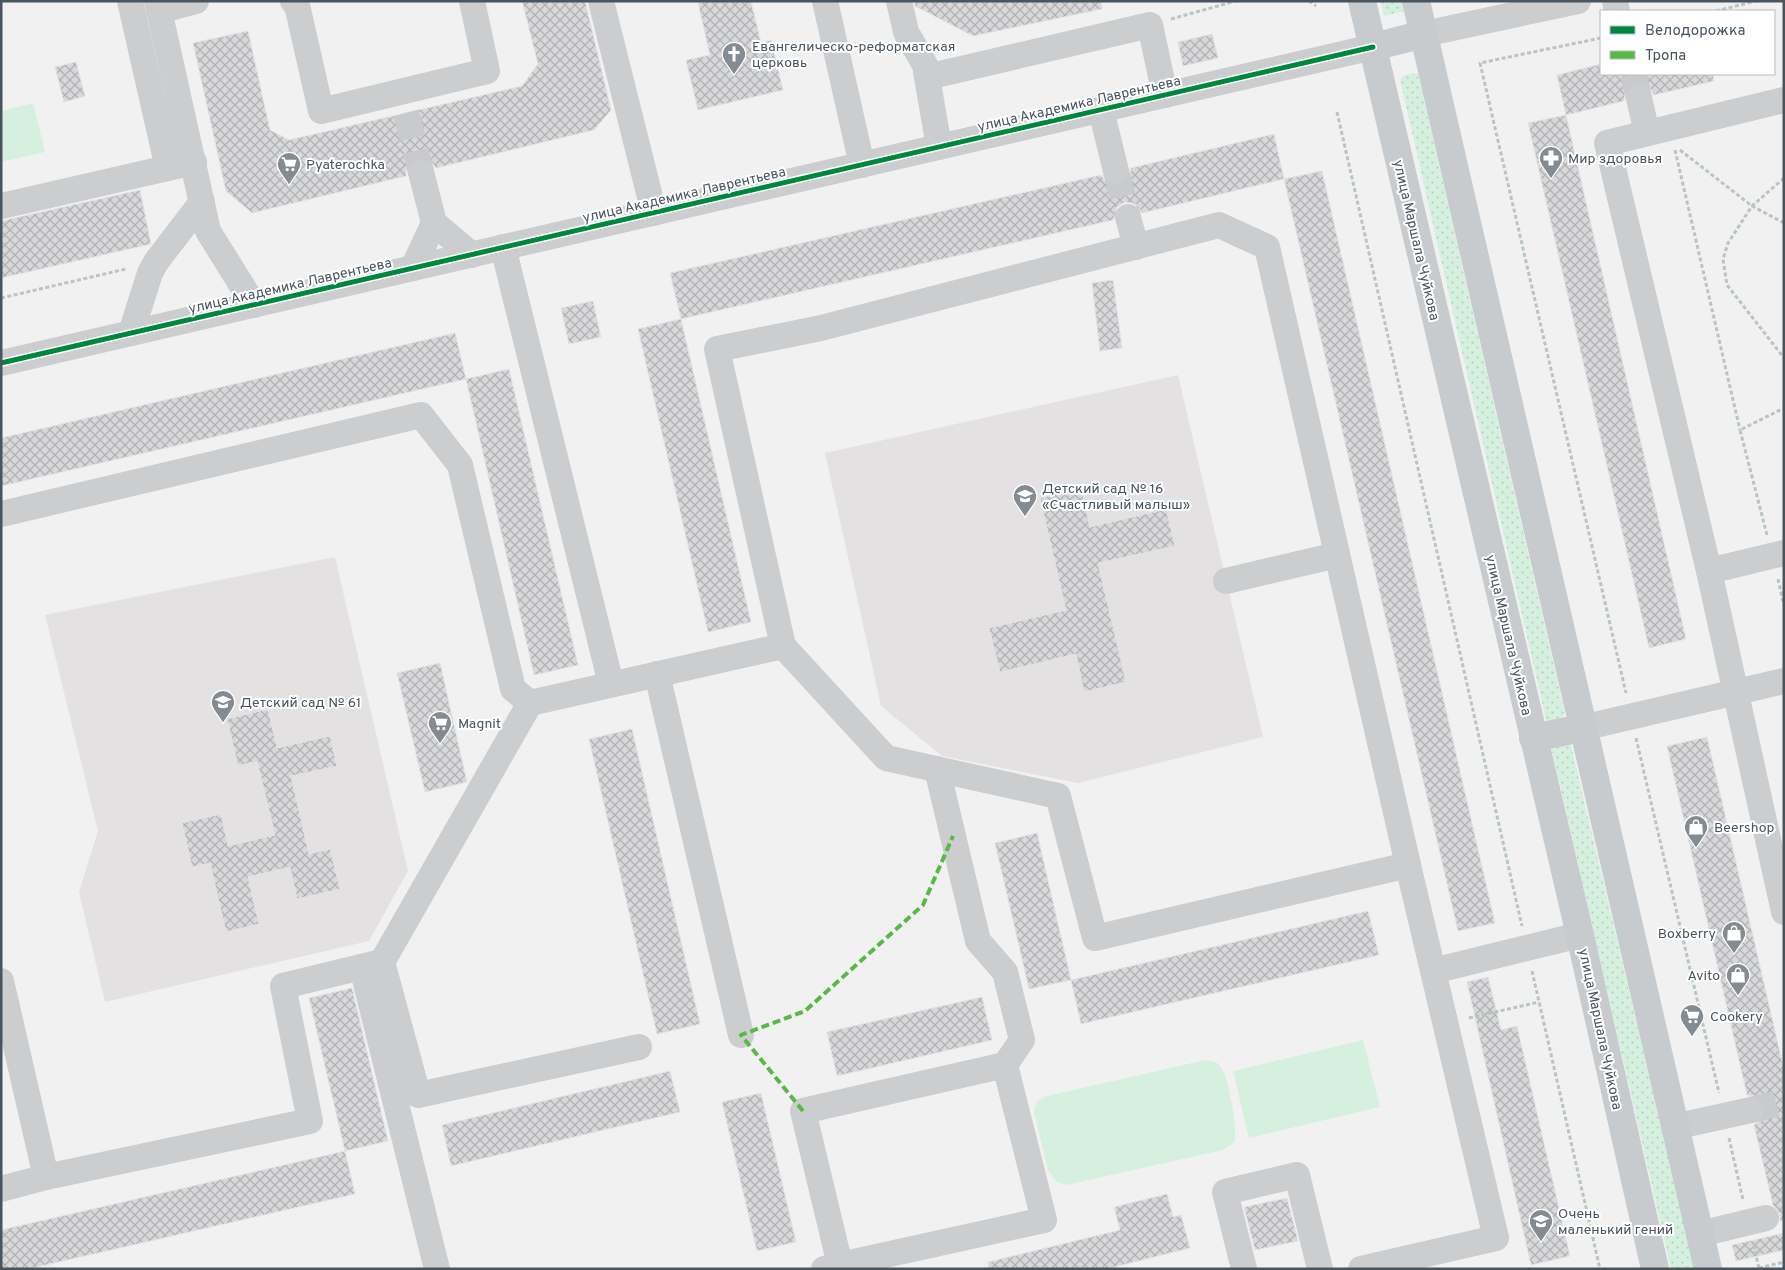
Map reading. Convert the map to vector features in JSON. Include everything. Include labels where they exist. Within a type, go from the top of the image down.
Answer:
[{"type":"main road","name":"улица Маршала Чуйкова","points":[[1362,1],[1580,935],[1654,1269]]},
{"type":"main road","points":[[1416,1],[1708,1269]]},
{"type":"main road","points":[[1373,47],[1424,34]]},
{"type":"main road","points":[[1533,738],[1582,728]]},
{"type":"street","points":[[130,1],[168,168]]},
{"type":"street","points":[[196,1],[158,6],[208,231],[254,305]]},
{"type":"street","points":[[293,1],[297,5],[322,111],[404,102],[487,71],[472,1]]},
{"type":"street","points":[[601,1],[654,213]]},
{"type":"street","points":[[824,1],[862,165]]},
{"type":"street","points":[[899,1],[906,32],[925,65],[939,147]]},
{"type":"street","points":[[1424,34],[1578,1]]},
{"type":"street","points":[[927,77],[1150,26],[1165,96]]},
{"type":"street","name":"улица Академика Лаврентьева","points":[[1,363],[1373,47]]},
{"type":"street","points":[[1639,98],[1647,133]]},
{"type":"street","points":[[1784,100],[1607,143],[1709,571],[1784,912]]},
{"type":"street","points":[[1101,110],[1116,171]]},
{"type":"street","points":[[1,206],[194,162]]},
{"type":"street","points":[[421,172],[434,223],[472,254]]},
{"type":"street","points":[[131,333],[150,273],[156,262],[202,202]]},
{"type":"street","points":[[1128,217],[1136,246]]},
{"type":"street","points":[[413,268],[434,223]]},
{"type":"street","points":[[1362,1269],[1496,1238],[1408,865],[1267,247],[1219,225],[821,328],[717,349],[783,646],[886,758],[1058,796],[1095,938],[1408,865]]},
{"type":"street","points":[[504,247],[612,684]]},
{"type":"street","points":[[1,514],[421,416],[460,465],[512,689],[530,703]]},
{"type":"street","points":[[1709,571],[1778,554]]},
{"type":"street","points":[[1226,581],[1337,555]]},
{"type":"street","points":[[437,1269],[372,965],[530,703],[783,646]]},
{"type":"street","points":[[656,674],[740,1035]]},
{"type":"street","points":[[1582,728],[1784,681]]},
{"type":"street","points":[[937,769],[978,942],[1005,972],[1022,1040],[1005,1066],[802,1111],[835,1268],[1044,1220],[1005,1066]]},
{"type":"street","points":[[1433,971],[1580,935]]},
{"type":"street","points":[[372,965],[418,1094],[639,1047]]},
{"type":"street","points":[[1,1189],[46,1177],[310,1121],[283,986],[372,965]]},
{"type":"street","points":[[1,980],[46,1177]]},
{"type":"street","points":[[1674,1127],[1751,1110]]},
{"type":"street","points":[[1244,1269],[1225,1192],[1297,1175],[1320,1269]]},
{"type":"street","points":[[1700,1234],[1757,1220]]},
{"type":"path","points":[[1150,26],[1236,1]]},
{"type":"path","points":[[1309,1],[1316,6],[1315,1]]},
{"type":"path","points":[[1720,10],[1756,1]]},
{"type":"path","points":[[1600,38],[1480,63],[1724,1116],[1757,1220],[1759,1268],[1784,1262]]},
{"type":"path","points":[[1337,112],[1600,1269]]},
{"type":"path","points":[[1778,554],[1740,430],[1674,145],[1752,206],[1784,223]]},
{"type":"path","points":[[1784,178],[1752,206],[1728,243],[1723,260],[1727,285],[1739,303],[1784,358]]},
{"type":"path","points":[[1,298],[156,262]]},
{"type":"path","points":[[1740,430],[1784,408]]},
{"type":"path","points":[[1445,1024],[1539,1002]]},
{"type":"shaded area","name":"Детский сад № 16 «Счастливый малыш»","points":[[1178,375],[1263,737],[1078,783],[942,756],[881,706],[825,453]]},
{"type":"shaded area","name":"Детский сад № 61","points":[[335,557],[408,871],[369,941],[105,1002],[79,892],[98,831],[45,615]]},
{"type":"green space","points":[[1381,1],[1403,1],[1406,11],[1384,16]]},
{"type":"green space","points":[[1414,73],[1418,74],[1565,714],[1557,722],[1546,720],[1400,80],[1403,76]]},
{"type":"green space","points":[[33,103],[45,152],[1,162],[1,111]]},
{"type":"green space","points":[[1570,741],[1695,1269],[1671,1269],[1551,746]]},
{"type":"green space","points":[[1363,1040],[1380,1107],[1249,1138],[1233,1071]]},
{"type":"green space","points":[[1205,1060],[1217,1063],[1225,1076],[1233,1113],[1235,1142],[1223,1150],[1066,1185],[1056,1181],[1048,1170],[1034,1112],[1037,1101],[1047,1096]]},
{"type":"building","points":[[522,1],[585,1],[611,110],[594,130],[436,168],[431,161],[418,157],[410,162],[406,168],[406,176],[252,213],[226,191],[193,43],[248,31],[270,130],[289,140],[522,86],[538,64]]},
{"type":"building","name":"Евангелическо-реформатская церковь","points":[[707,1],[751,1],[761,43],[771,40],[783,90],[698,110],[686,60],[710,55],[698,3]]},
{"type":"building","points":[[914,1],[1101,1],[1102,9],[973,36],[915,6]]},
{"type":"building","points":[[1212,34],[1218,58],[1183,66],[1178,42]]},
{"type":"building","points":[[76,62],[85,96],[64,102],[55,67]]},
{"type":"building","points":[[1600,64],[1600,75],[1713,75],[1714,81],[1654,95],[1650,88],[1644,84],[1635,84],[1629,87],[1625,93],[1624,101],[1566,115],[1557,75]]},
{"type":"building","points":[[1566,115],[1686,639],[1649,648],[1528,123]]},
{"type":"building","points":[[1274,134],[1284,179],[1142,213],[1138,206],[1125,202],[1117,207],[1113,220],[681,319],[670,273],[1101,175],[1106,182],[1119,186],[1127,181],[1131,168]]},
{"type":"building","points":[[1322,171],[1495,923],[1458,931],[1284,179]]},
{"type":"building","points":[[140,190],[151,244],[1,278],[1,221]]},
{"type":"building","points":[[1113,280],[1122,348],[1100,351],[1092,283]]},
{"type":"building","points":[[593,301],[601,337],[569,344],[561,308]]},
{"type":"building","points":[[681,319],[751,622],[708,632],[638,329]]},
{"type":"building","points":[[455,333],[466,379],[1,486],[1,438]]},
{"type":"building","points":[[509,369],[578,665],[534,675],[466,379]]},
{"type":"building","points":[[1081,488],[1090,527],[1166,509],[1175,546],[1098,563],[1126,682],[1084,692],[1076,654],[1000,672],[989,628],[1066,610],[1040,498]]},
{"type":"building","points":[[440,663],[467,782],[425,792],[397,673]]},
{"type":"building","points":[[268,709],[277,748],[330,736],[337,766],[291,776],[309,854],[330,849],[340,889],[297,899],[290,867],[248,877],[259,924],[226,932],[210,863],[192,867],[182,823],[221,814],[228,846],[275,835],[257,761],[238,766],[227,719]]},
{"type":"building","points":[[632,729],[700,1024],[657,1034],[589,739]]},
{"type":"building","points":[[1707,737],[1784,1070],[1784,1221],[1780,1221],[1780,1214],[1773,1205],[1754,1125],[1761,1121],[1765,1115],[1765,1106],[1762,1100],[1756,1096],[1747,1095],[1667,746]]},
{"type":"building","points":[[1037,833],[1071,980],[1029,989],[995,843]]},
{"type":"building","points":[[1368,911],[1379,955],[1081,1024],[1071,980]]},
{"type":"building","points":[[1488,977],[1501,1030],[1517,1026],[1570,1256],[1531,1265],[1467,982]]},
{"type":"building","points":[[352,988],[388,1141],[345,1151],[309,998]]},
{"type":"building","points":[[982,997],[992,1040],[837,1076],[827,1032]]},
{"type":"building","points":[[670,1071],[680,1112],[451,1166],[442,1125]]},
{"type":"building","points":[[761,1093],[796,1242],[757,1251],[722,1102]]},
{"type":"building","points":[[345,1151],[355,1194],[28,1269],[1,1269],[1,1230]]},
{"type":"building","points":[[1167,1194],[1173,1217],[1181,1215],[1190,1248],[1106,1269],[989,1269],[988,1262],[1120,1230],[1114,1207]]},
{"type":"building","points":[[1287,1198],[1298,1241],[1255,1250],[1244,1207]]},
{"type":"building","points":[[1784,1233],[1784,1250],[1736,1261],[1732,1245]]},
{"type":"tunnel","points":[[1633,75],[1639,98]]},
{"type":"tunnel","points":[[406,113],[421,172]]},
{"type":"tunnel","points":[[1116,171],[1128,217]]},
{"type":"tunnel","points":[[1751,1110],[1784,1102]]},
{"type":"marked path","points":[[803,1111],[741,1035],[805,1011],[923,905],[953,836]]},
{"type":"cycle path","points":[[1,363],[1373,47]]},
{"type":"place","name":"Евангелическо-реформатская церковь","points":[[734,75]]},
{"type":"place","name":"Мир здоровья","points":[[1551,179]]},
{"type":"place","name":"Pyaterochka","points":[[289,185]]},
{"type":"place","name":"Детский сад № 16 «Счастливый малыш»","points":[[1025,517]]},
{"type":"place","name":"Детский сад № 61","points":[[223,723]]},
{"type":"place","name":"Magnit","points":[[440,744]]},
{"type":"place","name":"Beershop","points":[[1696,848]]},
{"type":"place","name":"Boxberry","points":[[1734,954]]},
{"type":"place","name":"Avito","points":[[1738,996]]},
{"type":"place","name":"Cookery","points":[[1692,1037]]},
{"type":"place","name":"Очень маленький гений","points":[[1541,1242]]}]
